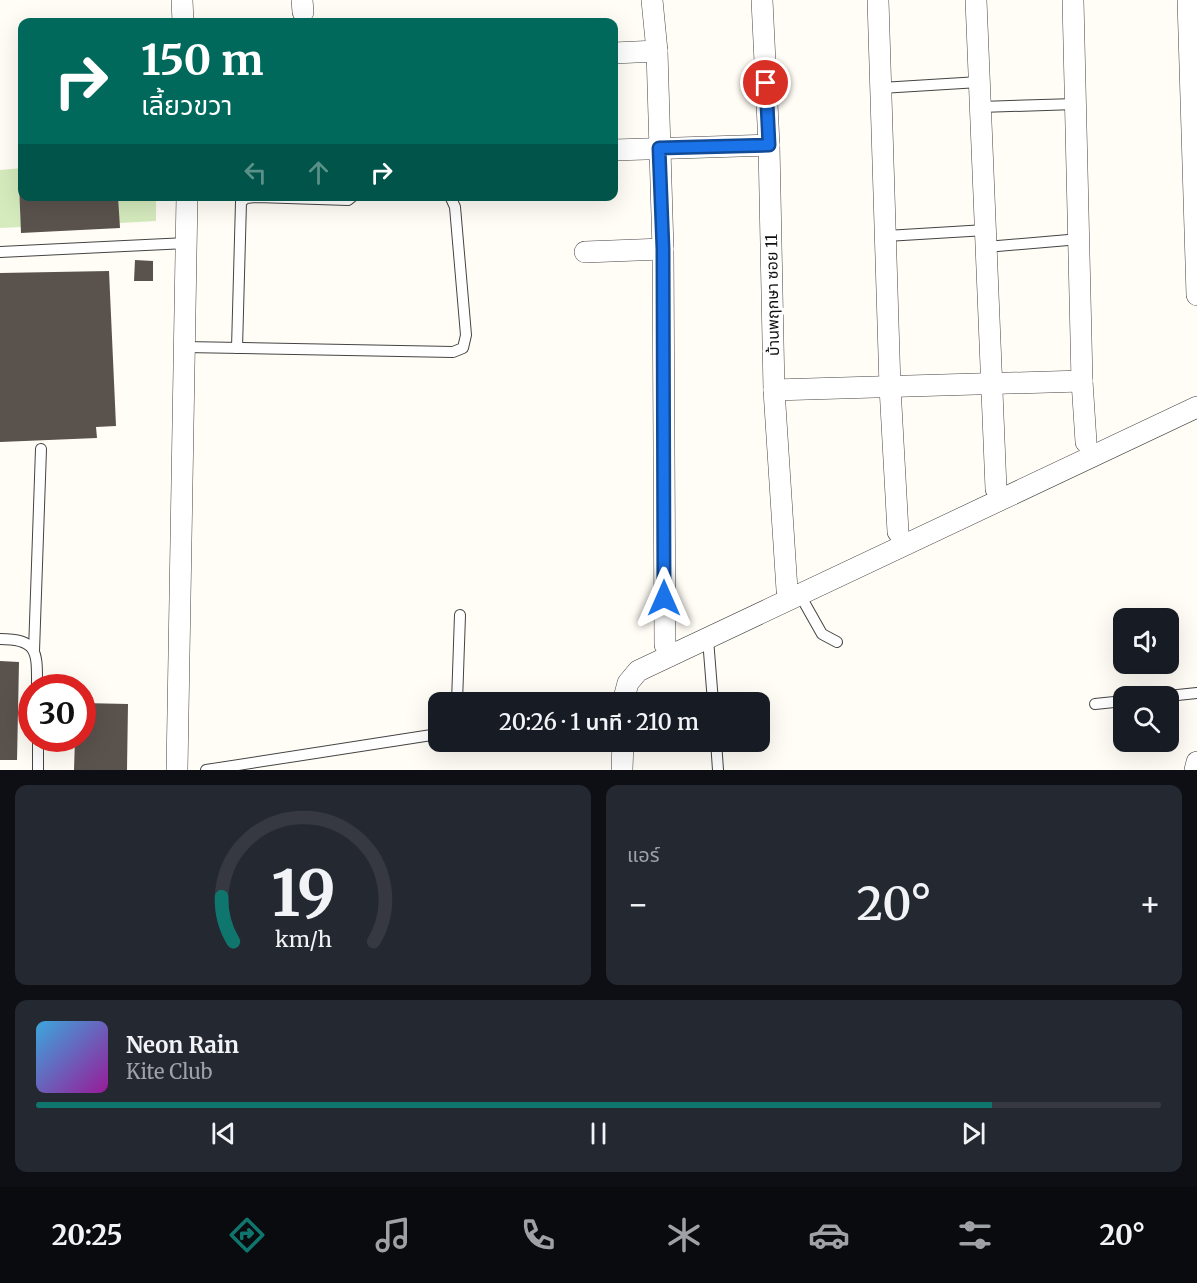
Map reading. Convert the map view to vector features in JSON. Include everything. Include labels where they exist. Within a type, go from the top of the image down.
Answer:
[{"type":"street","points":[[182,0],[183,18]]},
{"type":"street","points":[[652,0],[657,51],[663,249],[665,645]]},
{"type":"street","name":"บ้านพฤกษา ซอย 11","points":[[762,0],[769,145],[774,390],[794,593]]},
{"type":"street","points":[[878,0],[890,387],[898,532]]},
{"type":"street","points":[[976,0],[996,489]]},
{"type":"street","points":[[1073,0],[1082,381],[1086,442]]},
{"type":"street","points":[[1188,0],[1193,80],[1197,295]]},
{"type":"street","points":[[618,53],[657,51]]},
{"type":"street","points":[[618,150],[769,145]]},
{"type":"street","points":[[177,770],[187,201]]},
{"type":"street","points":[[585,252],[663,249]]},
{"type":"street","points":[[774,390],[1082,381]]},
{"type":"street","points":[[626,692],[628,683],[638,671],[708,639],[794,593],[1197,407]]},
{"type":"street","points":[[622,770],[623,752]]},
{"type":"street","points":[[1195,770],[1197,762]]},
{"type":"lane","points":[[881,88],[979,82]]},
{"type":"lane","points":[[980,107],[1076,104]]},
{"type":"lane","points":[[237,348],[239,217],[242,201]]},
{"type":"lane","points":[[184,346],[453,352],[463,348],[466,335],[455,207],[452,201]]},
{"type":"lane","points":[[886,236],[1080,239]]},
{"type":"lane","points":[[0,252],[187,243]]},
{"type":"lane","points":[[36,674],[34,651],[40,449]]},
{"type":"lane","points":[[794,593],[822,634],[837,642]]},
{"type":"lane","points":[[457,692],[460,615]]},
{"type":"lane","points":[[0,639],[19,639],[28,643],[34,651]]},
{"type":"lane","points":[[708,639],[712,692]]},
{"type":"lane","points":[[1179,695],[1197,693]]},
{"type":"lane","points":[[1095,704],[1113,702]]},
{"type":"lane","points":[[206,770],[428,736]]},
{"type":"lane","points":[[38,752],[38,770]]},
{"type":"lane","points":[[717,752],[718,770]]},
{"type":"green space","points":[[18,168],[21,227],[0,228],[0,170]]},
{"type":"green space","points":[[118,201],[156,201],[156,221],[119,223]]},
{"type":"building","points":[[20,201],[118,201],[120,228],[21,233]]},
{"type":"building","points":[[135,260],[153,261],[153,281],[134,281]]},
{"type":"building","points":[[109,271],[116,426],[96,427],[97,438],[0,442],[0,273]]},
{"type":"building","points":[[0,661],[19,662],[17,760],[0,760]]},
{"type":"building","points":[[96,703],[128,704],[127,770],[74,770],[75,752],[96,752]]},
{"type":"route","points":[[664,598],[663,249],[659,148],[769,145],[766,83]]}]
